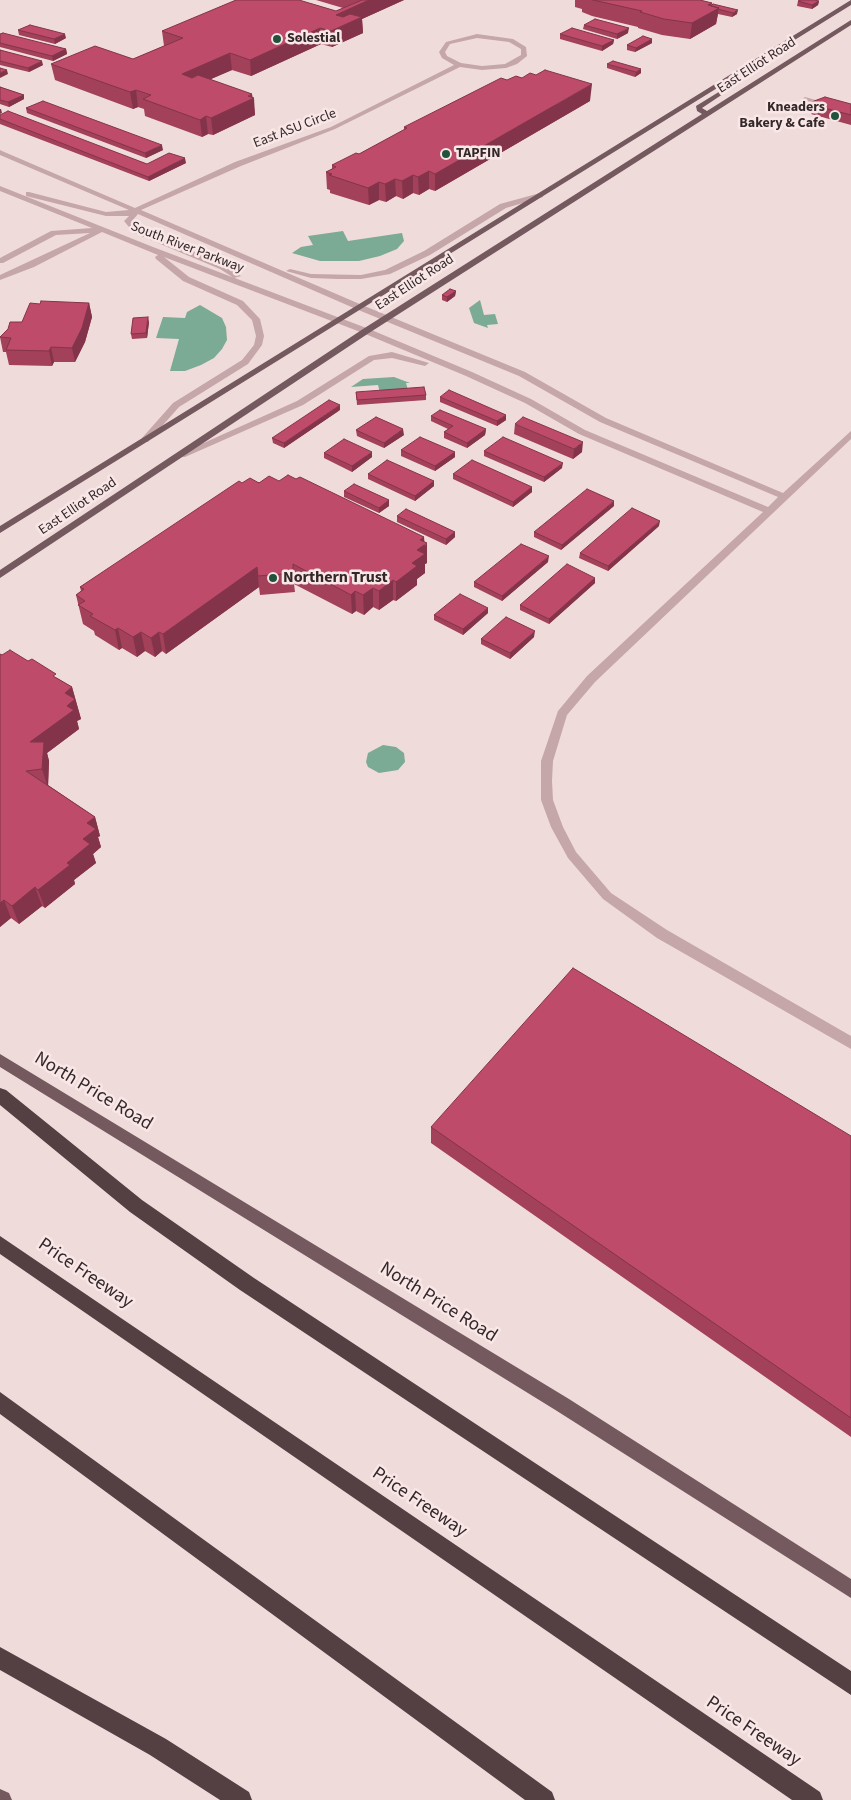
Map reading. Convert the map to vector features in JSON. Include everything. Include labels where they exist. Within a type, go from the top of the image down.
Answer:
[{"type":"highway","points":[[0,1096],[136,1206],[247,1284],[851,1684]]},
{"type":"highway","name":"Price Freeway","points":[[0,1244],[812,1800]]},
{"type":"highway","points":[[0,1402],[544,1800]]},
{"type":"highway","points":[[0,1658],[158,1747],[241,1800]]},
{"type":"main road","name":"East Elliot Road","points":[[0,530],[850,4]]},
{"type":"main road","name":"East Elliot Road","points":[[0,576],[366,331],[851,22]]},
{"type":"main road","points":[[708,114],[698,108],[729,88],[728,78]]},
{"type":"main road","name":"North Price Road","points":[[0,1060],[563,1405],[851,1589]]},
{"type":"street","points":[[465,37],[501,37],[519,44],[525,52],[521,60],[506,66],[482,68],[459,65],[444,57],[442,52],[448,43],[465,37]]},
{"type":"street","name":"East ASU Circle","points":[[0,188],[112,215],[137,211],[238,164],[333,128],[459,65]]},
{"type":"street","points":[[805,99],[851,112]]},
{"type":"street","name":"South River Parkway","points":[[0,152],[359,307],[522,374],[543,384],[603,420],[785,497]]},
{"type":"street","name":"South River Parkway","points":[[0,188],[101,230],[366,331],[469,374],[501,390]]},
{"type":"street","points":[[235,253],[299,274],[326,277],[373,275],[401,266],[503,206],[540,195]]},
{"type":"street","points":[[137,211],[128,221],[138,231],[223,267],[258,290]]},
{"type":"street","points":[[0,261],[54,233],[101,230]]},
{"type":"street","points":[[0,278],[32,265],[101,230]]},
{"type":"street","points":[[145,440],[176,405],[245,362],[258,345],[260,336],[259,326],[251,311],[240,303],[186,279],[150,249]]},
{"type":"street","points":[[182,455],[300,403],[362,364],[377,357],[392,355],[418,360],[528,401],[592,436],[769,511]]},
{"type":"street","points":[[851,434],[591,678],[562,714],[547,761],[548,800],[557,827],[572,854],[607,896],[662,934],[851,1043]]},
{"type":"shaded area","points":[[343,231],[348,241],[402,233],[404,241],[397,249],[380,256],[359,261],[320,261],[292,253],[301,247],[313,245],[308,236]]},
{"type":"shaded area","points":[[480,300],[484,315],[495,314],[498,324],[487,325],[488,328],[474,323],[469,308]]},
{"type":"shaded area","points":[[200,305],[222,318],[226,327],[227,340],[214,358],[185,371],[170,371],[179,339],[156,338],[163,317],[185,318],[187,312]]},
{"type":"shaded area","points":[[394,377],[410,383],[406,383],[408,390],[380,393],[378,385],[351,387],[363,379]]},
{"type":"shaded area","points":[[383,745],[396,747],[404,753],[405,762],[398,770],[379,773],[368,767],[366,762],[368,753]]},
{"type":"building","points":[[236,0],[299,0],[336,11],[362,0],[369,0],[336,15],[343,17],[350,14],[362,17],[331,31],[320,28],[250,60],[230,53],[182,74],[192,78],[198,75],[252,94],[248,96],[254,98],[211,118],[206,116],[200,120],[143,99],[151,95],[136,90],[130,92],[51,64],[95,46],[133,59],[183,38],[162,31]]},
{"type":"building","points":[[593,0],[700,0],[712,3],[708,5],[719,8],[692,23],[664,19],[640,12],[642,11]]},
{"type":"building","points":[[798,1],[819,1],[812,5]]},
{"type":"building","points":[[713,4],[738,10],[733,13],[711,6]]},
{"type":"building","points":[[595,19],[629,28],[617,34],[584,25]]},
{"type":"building","points":[[30,25],[65,34],[54,39],[18,30]]},
{"type":"building","points":[[572,28],[614,40],[602,46],[560,34]]},
{"type":"building","points":[[3,33],[66,49],[52,56],[0,43],[0,34]]},
{"type":"building","points":[[643,36],[652,39],[636,48],[627,45]]},
{"type":"building","points":[[0,50],[42,61],[28,68],[0,61]]},
{"type":"building","points":[[613,61],[641,69],[636,72],[607,64]]},
{"type":"building","points":[[0,68],[7,70],[0,73]]},
{"type":"building","name":"TAPFIN","points":[[545,70],[592,84],[435,174],[429,171],[418,177],[413,175],[402,181],[395,179],[385,184],[379,182],[368,188],[329,175],[332,174],[326,172],[336,167],[332,165],[356,153],[359,154],[407,128],[404,127],[501,78],[507,80],[516,76],[522,78],[530,73],[536,75]]},
{"type":"building","points":[[0,87],[24,95],[8,102],[0,100]]},
{"type":"building","points":[[825,97],[851,104],[851,115],[813,105],[814,101]]},
{"type":"building","points":[[43,101],[162,145],[145,153],[26,108]]},
{"type":"building","points":[[8,111],[147,164],[169,153],[185,158],[148,177],[0,119],[0,115]]},
{"type":"building","points":[[450,289],[456,291],[447,297],[442,295]]},
{"type":"building","points":[[41,301],[89,303],[82,328],[72,348],[51,347],[49,351],[6,350],[11,338],[0,337],[8,329],[10,322],[22,322],[30,303],[40,304]]},
{"type":"building","points":[[148,317],[146,333],[131,334],[133,318]]},
{"type":"building","points":[[424,387],[426,395],[357,400],[356,392]]},
{"type":"building","points":[[449,390],[506,415],[497,421],[440,397]]},
{"type":"building","points":[[329,400],[340,405],[284,443],[272,438]]},
{"type":"building","points":[[440,410],[486,429],[467,443],[444,432],[453,426],[431,416]]},
{"type":"building","points":[[376,417],[403,429],[384,443],[356,430]]},
{"type":"building","points":[[523,417],[583,442],[574,449],[515,424]]},
{"type":"building","points":[[420,437],[455,452],[435,466],[401,450]]},
{"type":"building","points":[[503,437],[563,463],[544,477],[484,451]]},
{"type":"building","points":[[344,439],[372,452],[352,466],[324,453]]},
{"type":"building","points":[[387,460],[434,481],[415,496],[368,474]]},
{"type":"building","points":[[472,460],[532,487],[513,502],[453,474]]},
{"type":"building","name":"Northern Trust","points":[[288,475],[296,479],[300,477],[424,537],[420,540],[427,543],[417,550],[425,554],[412,563],[417,566],[396,582],[393,580],[379,591],[373,588],[363,595],[355,591],[351,595],[293,564],[293,573],[258,576],[257,567],[163,634],[159,632],[151,638],[141,632],[133,637],[118,628],[115,630],[90,616],[93,614],[78,605],[85,601],[76,595],[84,589],[80,587],[239,481],[242,483],[250,478],[259,483],[269,476],[279,481]]},
{"type":"building","points":[[354,484],[389,500],[379,508],[344,491]]},
{"type":"building","points":[[587,489],[614,501],[562,545],[534,532]]},
{"type":"building","points":[[632,508],[660,521],[608,566],[580,553]]},
{"type":"building","points":[[406,509],[455,532],[446,539],[397,516]]},
{"type":"building","points":[[521,544],[549,556],[502,596],[474,582]]},
{"type":"building","points":[[567,564],[595,578],[549,619],[520,605]]},
{"type":"building","points":[[460,594],[488,608],[463,629],[434,615]]},
{"type":"building","points":[[506,617],[535,631],[510,653],[481,639]]},
{"type":"building","points":[[10,650],[28,661],[32,659],[56,674],[53,676],[72,687],[65,693],[75,699],[67,706],[74,710],[30,742],[44,742],[42,769],[26,771],[95,817],[87,823],[96,829],[83,839],[90,844],[67,863],[70,865],[38,890],[35,887],[12,906],[4,900],[0,903],[0,654],[2,655]]},
{"type":"building","points":[[573,968],[851,1136],[851,1418],[431,1127]]},
{"type":"place","name":"Solestial","points":[[277,39]]},
{"type":"place","name":"Kneaders Bakery & Cafe","points":[[835,116]]},
{"type":"place","name":"TAPFIN","points":[[446,154]]},
{"type":"place","name":"Northern Trust","points":[[273,578]]}]
